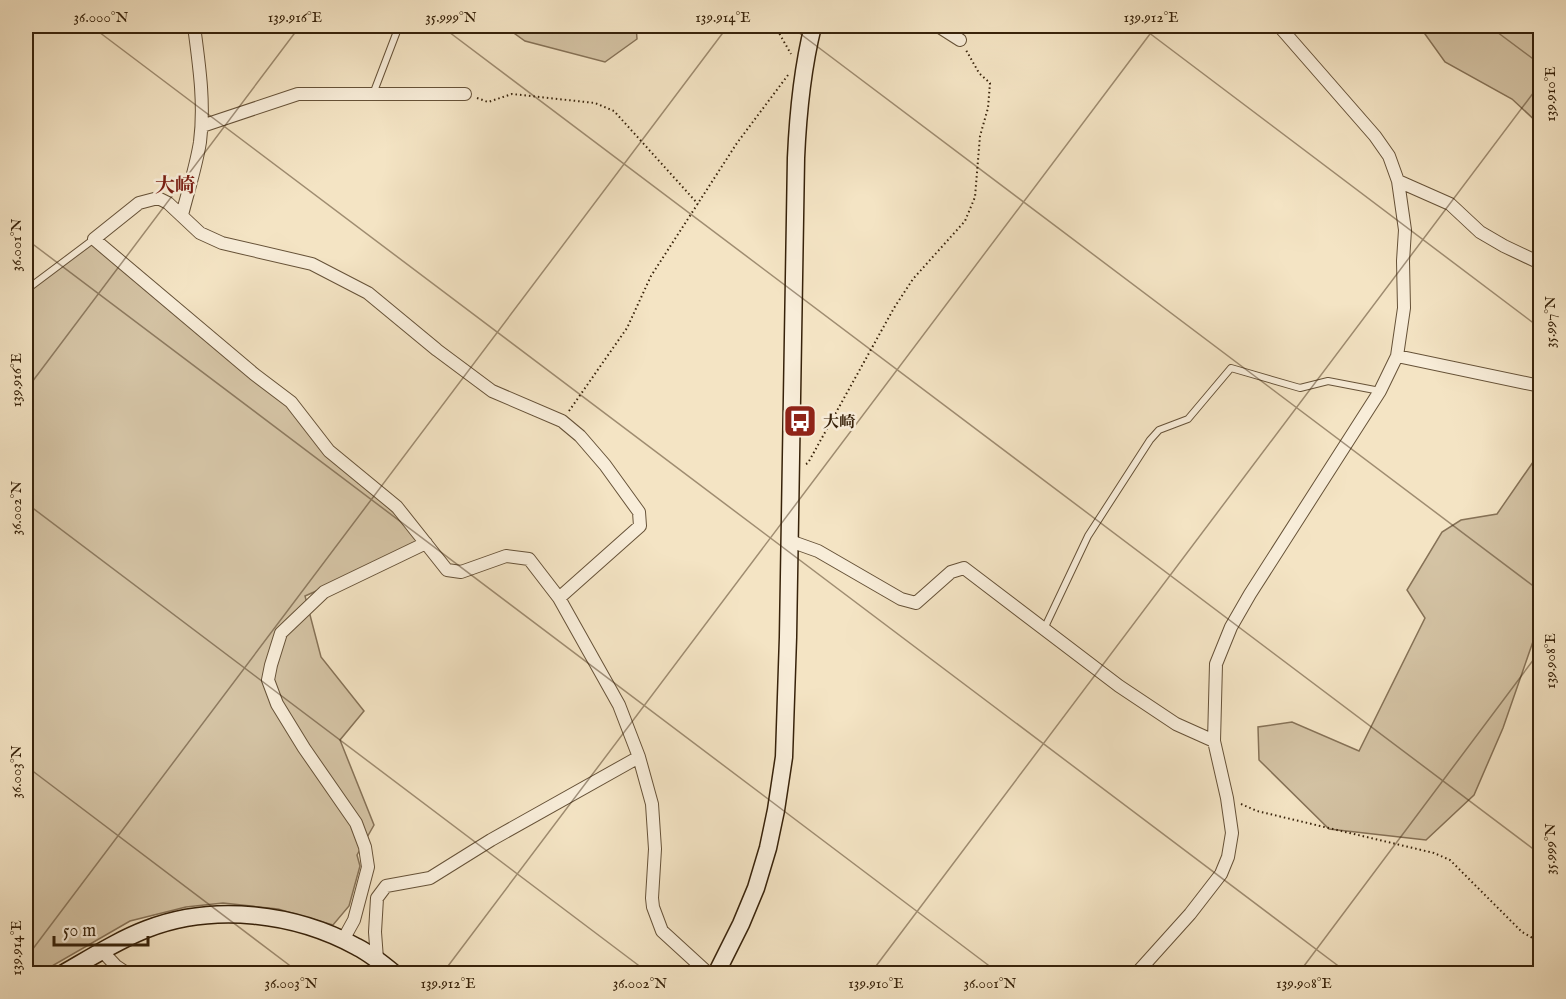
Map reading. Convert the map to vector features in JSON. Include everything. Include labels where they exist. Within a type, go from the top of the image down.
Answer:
[{"type":"street","points":[[182,215],[200,145],[202,126],[201,76],[194,26]]},
{"type":"street","points":[[716,974],[756,888],[768,848],[784,757],[799,67],[813,26]]},
{"type":"street","points":[[938,26],[960,40]]},
{"type":"street","points":[[1136,974],[1190,914],[1221,874],[1228,858],[1232,833],[1227,798],[1214,741],[1216,664],[1231,627],[1380,391],[1397,356],[1404,308],[1405,230],[1398,181],[1389,156],[1375,136],[1279,26]]},
{"type":"street","points":[[202,126],[298,94],[465,94]]},
{"type":"street","points":[[1398,181],[1450,204],[1480,232],[1540,262]]},
{"type":"street","points":[[559,598],[639,526],[639,512],[605,465],[580,436],[562,421],[492,391],[437,350],[368,293],[312,264],[222,243],[200,233],[168,202],[158,198],[139,203],[94,239],[254,374],[291,402],[329,451],[397,507],[447,570],[462,572],[506,556],[529,559],[559,598],[619,705],[639,757],[652,804],[655,849],[652,898],[662,931],[709,974]]},
{"type":"street","points":[[1397,356],[1540,386]]},
{"type":"street","points":[[789,541],[818,551],[901,599],[916,603],[951,572],[964,568],[1119,686],[1176,724],[1214,741]]},
{"type":"street","points":[[343,940],[354,920],[368,867],[365,847],[356,823],[304,748],[277,704],[268,680],[271,665],[280,633],[324,592],[426,543]]},
{"type":"street","points":[[377,959],[375,932],[377,898],[386,886],[430,878],[491,840],[639,757]]},
{"type":"street","points":[[62,974],[148,928],[194,916],[233,914],[292,921],[343,940],[377,959],[395,974]]},
{"type":"street","points":[[102,951],[116,966],[128,974]]},
{"type":"lane","points":[[372,94],[399,26]]},
{"type":"lane","points":[[26,290],[94,239]]},
{"type":"lane","points":[[1044,630],[1088,536],[1150,440],[1159,430],[1188,419],[1231,368],[1300,388],[1328,381],[1380,391]]},
{"type":"path","points":[[562,421],[627,328],[651,276],[737,143],[799,67],[775,26]]},
{"type":"path","points":[[791,476],[808,463],[894,308],[913,279],[965,221],[975,197],[980,136],[988,108],[990,83],[979,73],[960,40]]},
{"type":"path","points":[[465,94],[488,102],[512,94],[583,101],[614,111],[698,204]]},
{"type":"path","points":[[1227,798],[1257,811],[1434,853],[1450,860],[1522,932],[1540,942]]},
{"type":"shaded area","points":[[504,26],[636,26],[637,39],[605,62],[525,41]]},
{"type":"shaded area","points":[[1417,26],[1513,26],[1540,36],[1540,125],[1512,99],[1445,62]]},
{"type":"shaded area","points":[[94,239],[291,402],[329,451],[426,543],[305,596],[321,657],[364,711],[340,740],[374,825],[357,855],[360,866],[349,906],[333,925],[278,909],[223,903],[186,907],[130,921],[40,973],[26,973],[26,290]]},
{"type":"shaded area","points":[[1540,452],[1540,628],[1537,630],[1503,728],[1474,795],[1426,840],[1329,829],[1259,760],[1258,727],[1292,722],[1359,751],[1425,618],[1407,590],[1442,532],[1461,520],[1497,514]]},
{"type":"place","name":"大崎","points":[[800,421]]},
{"type":"district","name":"大崎","points":[[175,185]]}]
